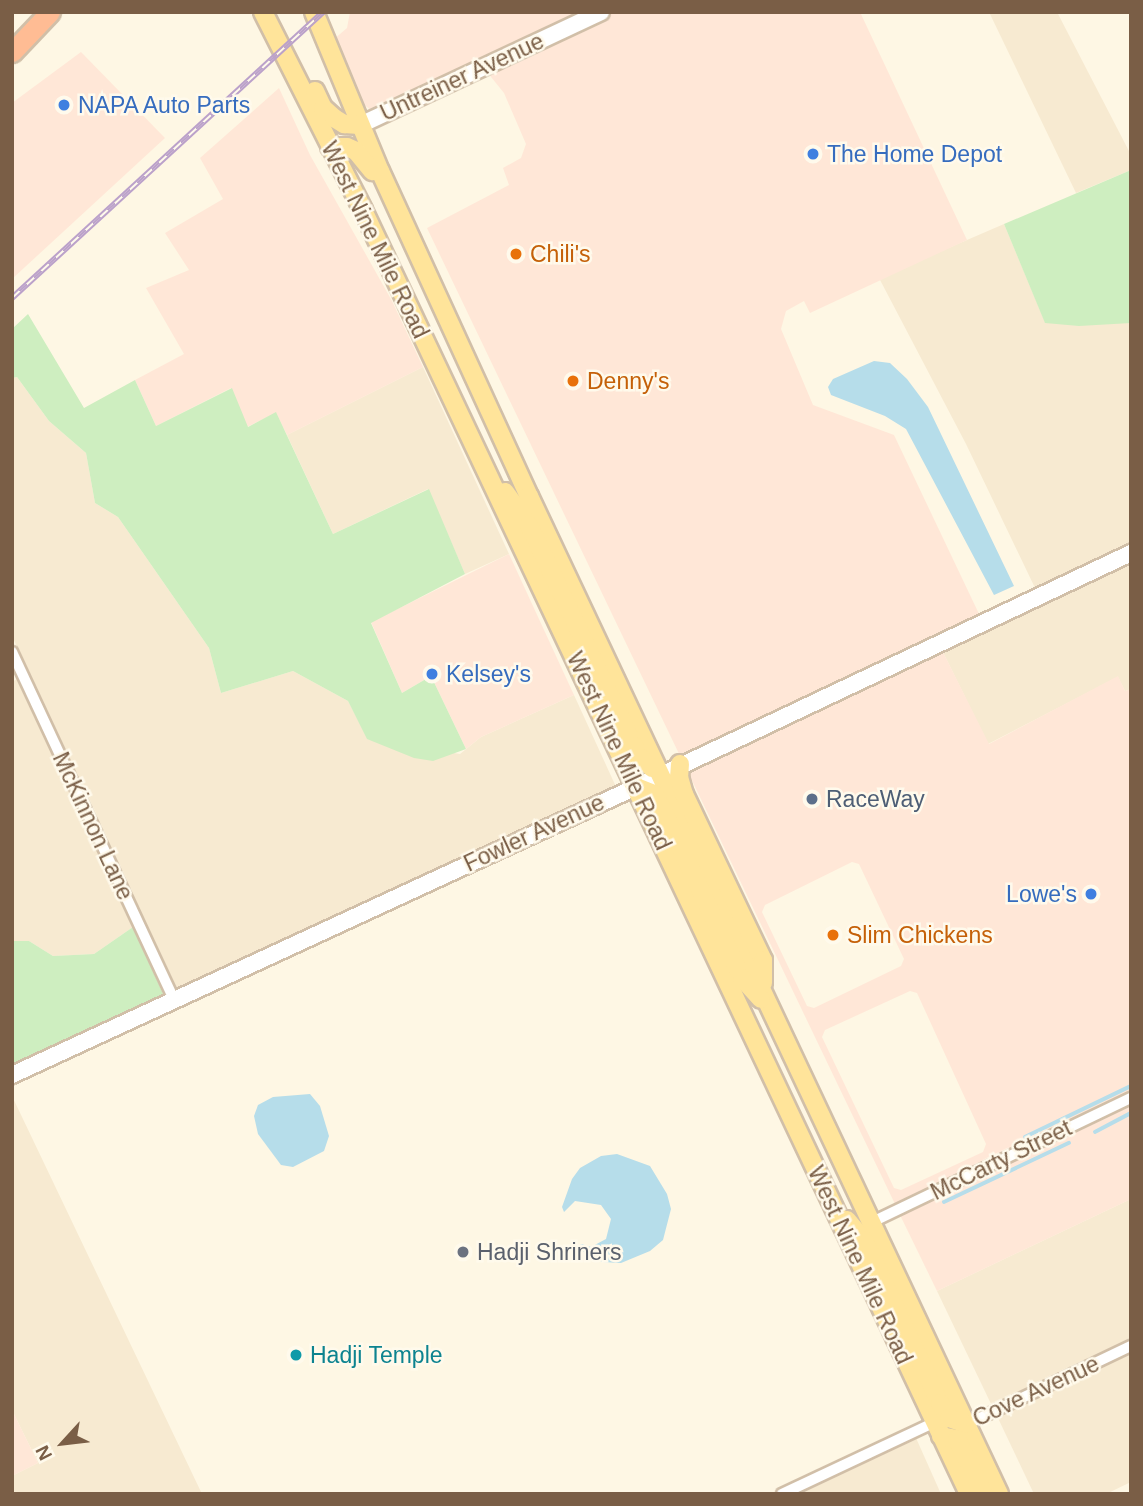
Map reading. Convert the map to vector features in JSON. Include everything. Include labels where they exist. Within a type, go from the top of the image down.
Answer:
[{"type":"highway","points":[[12,52],[50,12]]},
{"type":"main road","name":"West Nine Mile Road","points":[[263,12],[289,60],[480,458],[969,1494]]},
{"type":"main road","name":"West Nine Mile Road","points":[[314,12],[360,125],[423,264],[999,1494]]},
{"type":"main road","points":[[289,60],[308,77],[323,107],[334,118],[344,124],[360,125]]},
{"type":"main road","points":[[330,146],[347,147],[364,158],[407,253],[423,264]]},
{"type":"main road","points":[[480,458],[529,525],[634,747],[641,758],[661,774]]},
{"type":"main road","points":[[680,764],[679,777],[684,794],[763,960],[763,990]]},
{"type":"main road","points":[[636,787],[654,794],[742,978],[774,1013]]},
{"type":"main road","points":[[829,1199],[864,1240],[949,1418],[966,1424]]},
{"type":"main road","points":[[938,1429],[957,1439],[984,1494]]},
{"type":"street","name":"Untreiner Avenue","points":[[360,125],[601,12]]},
{"type":"street","name":"Fowler Avenue","points":[[12,1075],[636,787],[1131,552]]},
{"type":"street","name":"McKinnon Lane","points":[[12,652],[17,673],[174,1000]]},
{"type":"street","name":"McCarty Street","points":[[872,1222],[1131,1098]]},
{"type":"street","name":"Cove Avenue","points":[[782,1494],[938,1429],[966,1424],[1131,1346]]},
{"type":"shaded area","points":[[350,12],[587,12],[373,112],[362,103],[333,40],[347,28]]},
{"type":"shaded area","points":[[615,12],[860,12],[967,240],[810,313],[804,301],[786,311],[781,329],[813,405],[894,435],[980,616],[681,758],[427,228],[509,185],[503,168],[521,158],[526,144],[504,93],[487,72]]},
{"type":"shaded area","points":[[989,12],[1057,12],[1131,155],[1131,170],[1076,193]]},
{"type":"shaded area","points":[[81,52],[165,138],[12,279],[12,103]]},
{"type":"shaded area","points":[[279,88],[310,155],[392,301],[423,367],[287,435],[276,413],[247,427],[231,388],[156,426],[135,380],[184,354],[146,288],[189,270],[165,233],[223,199],[200,158]]},
{"type":"shaded area","points":[[1004,224],[1045,322],[1131,323],[1131,546],[1036,590],[966,444],[879,278]]},
{"type":"shaded area","points":[[423,367],[509,554],[465,574],[428,489],[333,534],[287,435]]},
{"type":"shaded area","points":[[17,377],[49,421],[86,453],[95,503],[118,517],[209,648],[221,693],[293,671],[348,701],[368,739],[460,754],[481,737],[574,695],[617,789],[178,992],[12,636],[12,378]]},
{"type":"shaded area","points":[[509,554],[574,695],[481,737],[466,749],[431,676],[402,693],[371,622]]},
{"type":"shaded area","points":[[1131,559],[1131,689],[1125,691],[1118,677],[988,744],[941,648]]},
{"type":"shaded area","points":[[941,648],[989,744],[1118,676],[1125,691],[1131,689],[1131,1092],[895,1204],[686,768]],"holes":[[[852,862],[859,864],[904,959],[901,966],[814,1008],[807,1006],[762,912],[765,905]],[[910,991],[917,993],[986,1144],[983,1152],[901,1190],[894,1188],[822,1037],[825,1030]]]},
{"type":"shaded area","points":[[17,679],[133,927],[94,954],[53,956],[29,941],[12,941],[12,682]]},
{"type":"shaded area","points":[[12,1096],[202,1494],[12,1494],[12,1476],[38,1463],[12,1410]]},
{"type":"shaded area","points":[[1131,1104],[1131,1199],[937,1291],[900,1215]]},
{"type":"shaded area","points":[[1131,1199],[1131,1340],[992,1406],[937,1291]]},
{"type":"shaded area","points":[[1131,1353],[1131,1482],[1106,1494],[1034,1494],[997,1416]]},
{"type":"shaded area","points":[[12,1410],[38,1463],[12,1476]]},
{"type":"shaded area","points":[[916,1438],[941,1494],[796,1494]]},
{"type":"green space","points":[[1131,170],[1131,323],[1079,326],[1045,323],[1004,224]]},
{"type":"green space","points":[[28,314],[84,408],[135,380],[156,426],[232,388],[248,427],[276,412],[333,534],[429,489],[465,574],[371,623],[402,693],[431,676],[466,749],[433,761],[414,758],[367,739],[348,701],[293,671],[221,693],[209,648],[118,517],[95,503],[86,453],[49,421],[17,377],[12,378],[12,329]]},
{"type":"green space","points":[[133,927],[165,998],[12,1068],[12,941],[29,941],[53,956],[94,954]]},
{"type":"water","points":[[874,361],[890,363],[907,379],[928,407],[1014,586],[994,595],[906,429],[885,416],[831,395],[828,387],[833,379]]},
{"type":"water","points":[[310,1094],[320,1106],[329,1136],[324,1151],[293,1167],[281,1165],[258,1134],[254,1116],[258,1105],[273,1097]]},
{"type":"water","points":[[617,1154],[650,1166],[667,1194],[671,1209],[663,1240],[650,1251],[621,1263],[602,1262],[575,1247],[582,1244],[591,1247],[606,1239],[611,1219],[601,1205],[575,1201],[564,1212],[562,1207],[572,1179],[580,1168],[601,1156]]},
{"type":"waterway","points":[[1025,1137],[1131,1086]]},
{"type":"waterway","points":[[1095,1132],[1131,1113]]},
{"type":"waterway","points":[[944,1202],[1069,1143]]},
{"type":"railway","points":[[12,298],[323,12]]},
{"type":"place","name":"NAPA Auto Parts","points":[[64,105]]},
{"type":"place","name":"The Home Depot","points":[[813,154]]},
{"type":"place","name":"Chili's","points":[[516,254]]},
{"type":"place","name":"Denny's","points":[[573,381]]},
{"type":"place","name":"Kelsey's","points":[[432,674]]},
{"type":"place","name":"RaceWay","points":[[812,799]]},
{"type":"place","name":"Lowe's","points":[[1091,894]]},
{"type":"place","name":"Slim Chickens","points":[[833,935]]},
{"type":"place","name":"Hadji Shriners","points":[[463,1252]]},
{"type":"place","name":"Hadji Temple","points":[[296,1355]]}]
